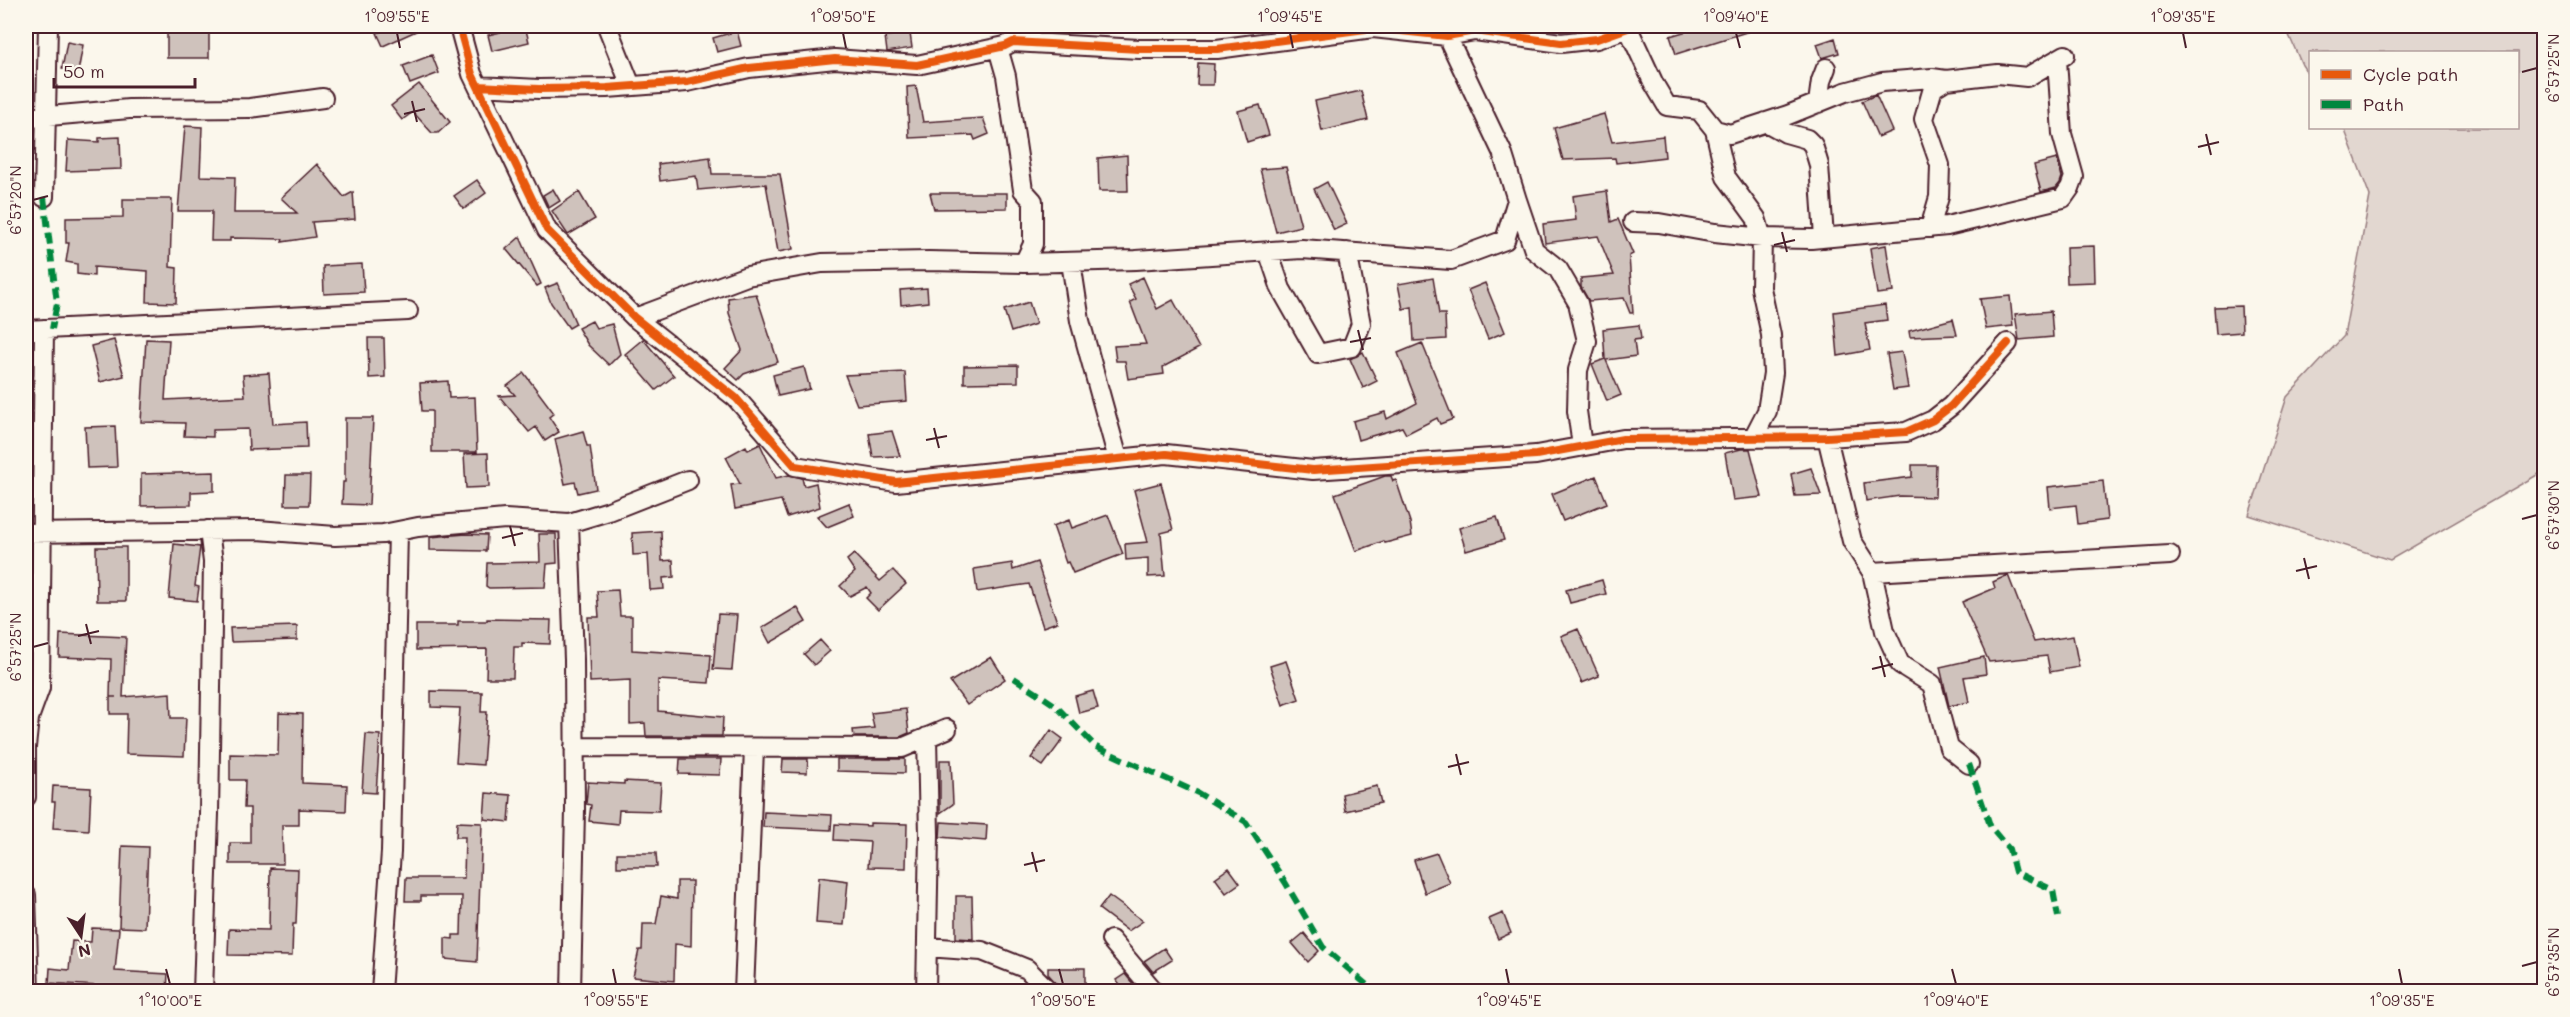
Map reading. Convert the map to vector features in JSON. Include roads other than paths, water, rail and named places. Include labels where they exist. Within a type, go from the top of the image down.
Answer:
[{"type":"street","points":[[44,197],[48,26]]},
{"type":"street","points":[[459,26],[472,74],[547,230],[634,318],[736,398],[795,466],[896,482],[1166,454],[1313,470],[1536,455],[1623,439],[1827,437],[1906,432],[1933,420],[1951,406],[2008,343]]},
{"type":"street","points":[[607,26],[631,86]]},
{"type":"street","points":[[1005,45],[1035,26]]},
{"type":"street","points":[[478,86],[539,89],[687,82],[749,68],[835,59],[917,65],[1005,45],[1217,49],[1373,27],[1447,36],[1475,31],[1561,43],[1597,39],[1629,27],[1654,84],[1667,106],[1699,110],[1715,130],[1726,177],[1756,218],[1762,238],[1761,288],[1771,335],[1773,372],[1767,411],[1753,438]]},
{"type":"street","points":[[1447,36],[1498,142],[1534,250]]},
{"type":"street","points":[[1005,45],[1006,76],[1023,190],[1033,201],[1033,244],[1024,264]]},
{"type":"street","points":[[1633,222],[1659,223],[1715,233],[1762,238],[1824,238],[1930,228],[1957,224],[2035,203],[2063,198],[2074,177],[2061,134],[2061,58],[2027,77],[1998,74],[1946,80],[1932,78],[1881,82],[1730,134],[1715,130]]},
{"type":"street","points":[[1818,103],[1821,81],[1826,68]]},
{"type":"street","points":[[1930,228],[1939,197],[1940,165],[1924,119],[1933,88],[1946,80]]},
{"type":"street","points":[[26,118],[129,109],[250,108],[323,98]]},
{"type":"street","points":[[1766,122],[1786,133],[1807,139],[1813,145],[1819,165],[1824,238]]},
{"type":"street","points":[[1505,240],[1517,200]]},
{"type":"street","points":[[634,318],[747,276],[822,263],[929,261],[1024,264],[1302,249],[1451,260],[1505,240],[1534,250],[1558,269],[1578,303],[1587,341],[1578,370],[1577,411],[1582,446]]},
{"type":"street","points":[[1268,251],[1281,289],[1318,354],[1352,347],[1361,324],[1347,252]]},
{"type":"street","points":[[1071,262],[1080,321],[1118,459]]},
{"type":"street","points":[[26,330],[408,311]]},
{"type":"street","points":[[26,797],[26,739],[29,718],[40,688],[34,533],[44,329]]},
{"type":"street","points":[[1827,437],[1852,541],[1872,572],[1885,631],[1900,664],[1932,684],[1949,748],[1969,764]]},
{"type":"street","points":[[34,533],[258,530],[335,536],[505,519],[569,523],[609,511],[688,480]]},
{"type":"street","points":[[569,523],[574,660],[571,992]]},
{"type":"street","points":[[203,992],[213,562],[209,530]]},
{"type":"street","points":[[381,992],[392,852],[398,531]]},
{"type":"street","points":[[1872,572],[2170,555]]},
{"type":"street","points":[[574,747],[902,748],[947,729]]},
{"type":"street","points":[[926,992],[929,835],[927,737]]},
{"type":"street","points":[[744,992],[754,749]]},
{"type":"street","points":[[26,895],[29,992]]},
{"type":"street","points":[[1111,939],[1155,992]]},
{"type":"street","points":[[927,947],[982,951],[1027,969],[1050,992]]}]
